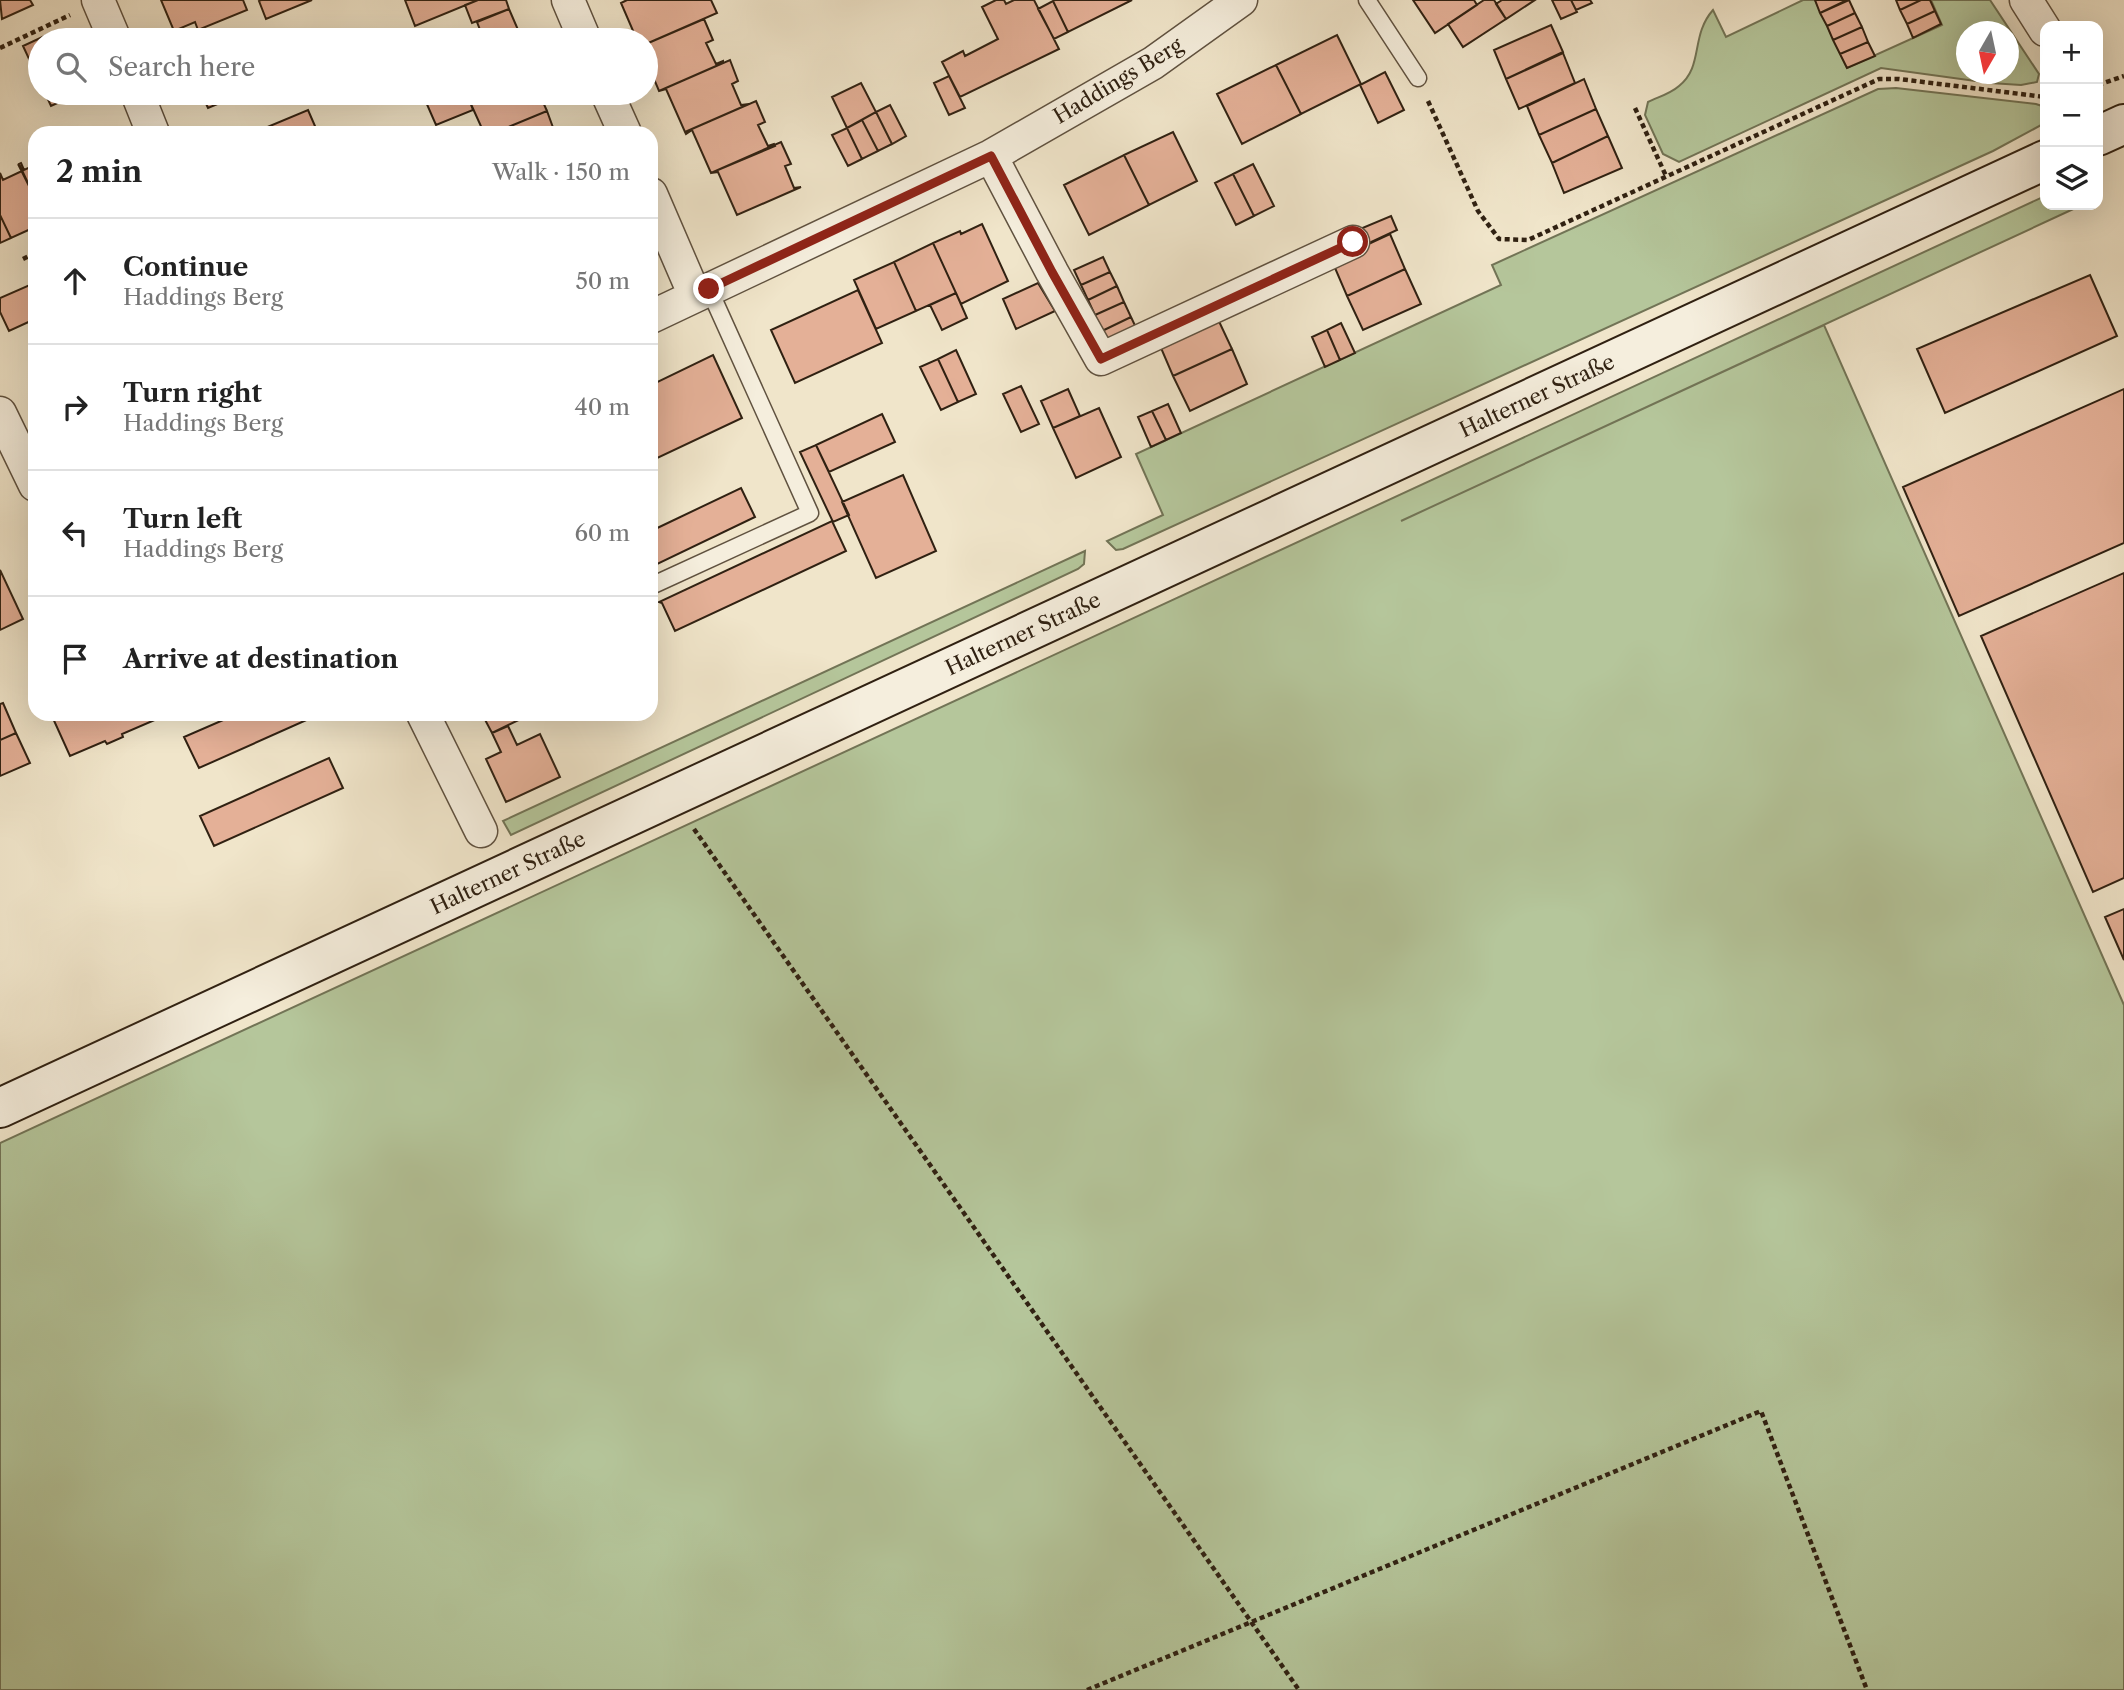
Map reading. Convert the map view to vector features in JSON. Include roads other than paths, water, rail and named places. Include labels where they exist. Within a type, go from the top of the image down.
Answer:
[{"type":"main road","name":"Halterner Straße","points":[[0,1108],[2040,162]]},
{"type":"street","points":[[568,0],[580,28]]},
{"type":"street","name":"Haddings Berg","points":[[658,314],[991,156],[1153,63],[1241,0]]},
{"type":"street","points":[[2026,0],[2040,22]]},
{"type":"street","points":[[99,1],[110,28]]},
{"type":"street","points":[[141,105],[150,126]]},
{"type":"street","points":[[612,105],[622,126]]},
{"type":"street","points":[[991,156],[1101,359],[1353,242]]},
{"type":"street","points":[[658,207],[702,292]]},
{"type":"street","points":[[0,413],[28,471]]},
{"type":"street","points":[[426,721],[481,831]]},
{"type":"lane","points":[[1367,0],[1418,78]]},
{"type":"lane","points":[[658,583],[810,513],[702,292]]}]
